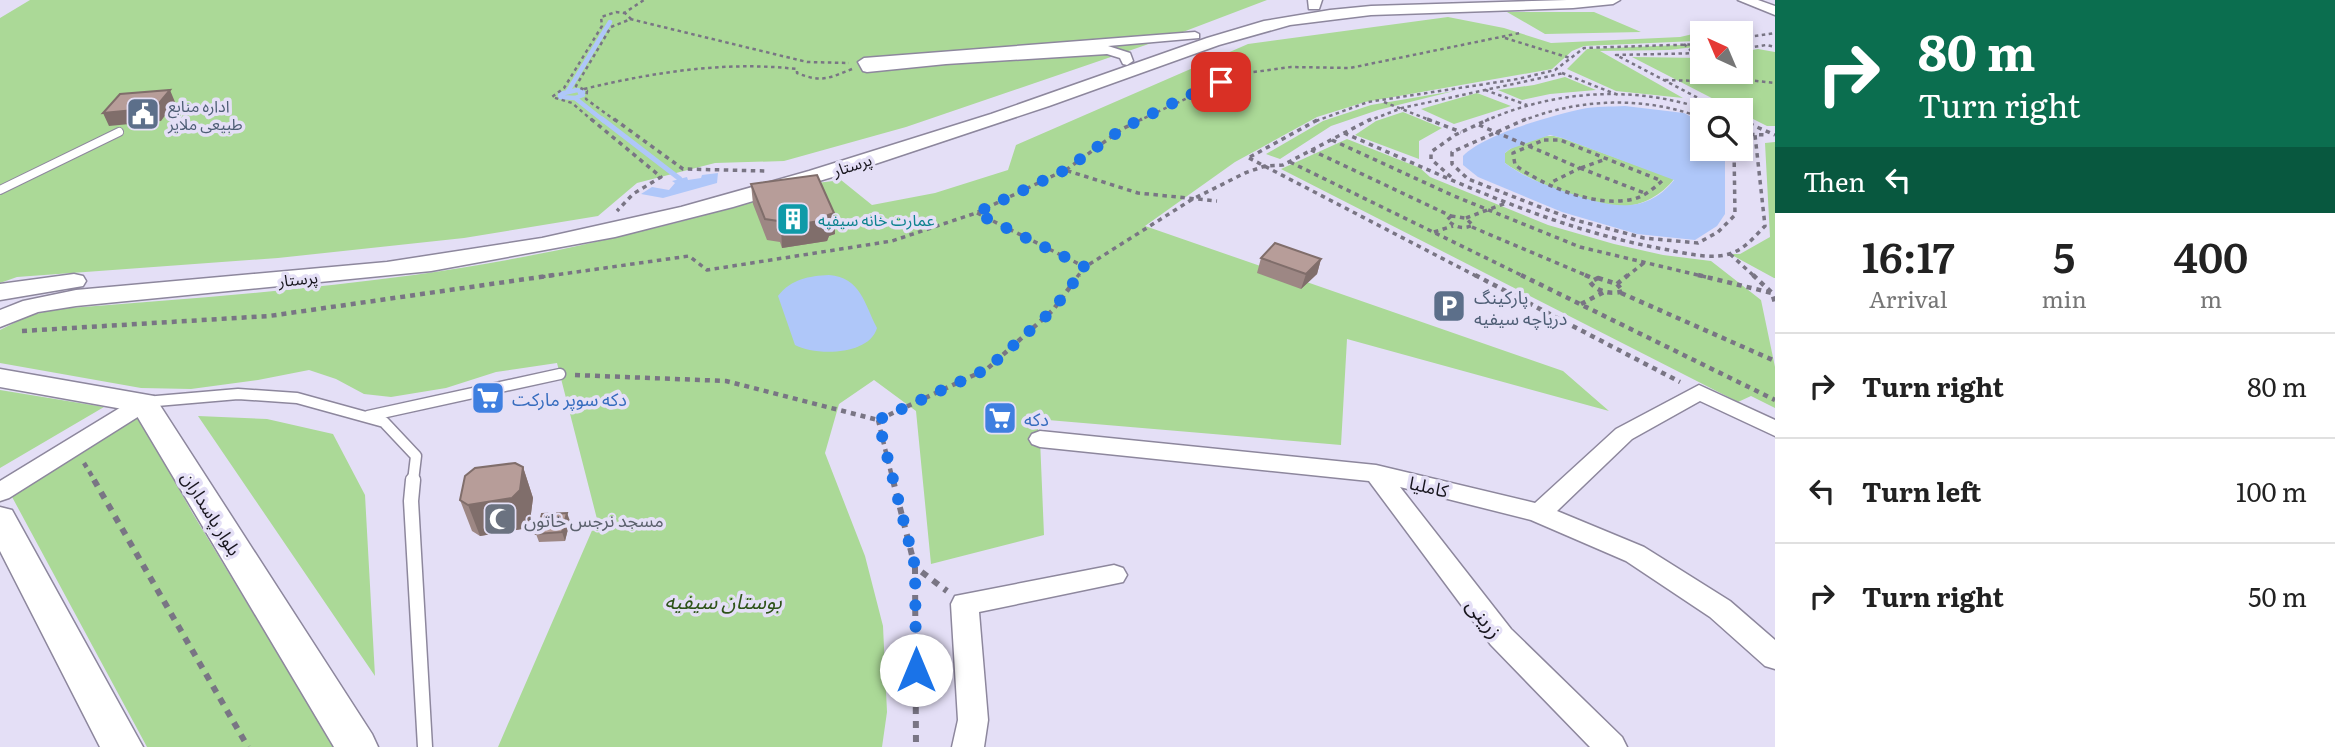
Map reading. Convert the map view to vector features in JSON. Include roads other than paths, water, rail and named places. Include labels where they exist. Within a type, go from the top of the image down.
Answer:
[{"type":"main road","name":"پرستار","points":[[0,292],[60,281],[342,262],[502,239],[619,218],[780,174],[1023,98],[1247,20],[1314,3],[1387,0]]},
{"type":"main road","name":"پرستار","points":[[7,326],[32,306],[76,298],[432,263],[603,233],[667,218],[822,173],[1092,86],[1239,32],[1281,22],[1386,9],[1567,4],[1614,0]]},
{"type":"main road","points":[[1745,0],[1775,11]]},
{"type":"main road","points":[[0,378],[144,402]]},
{"type":"main road","name":"بلوار پاسداران","points":[[144,402],[357,747]]},
{"type":"main road","points":[[0,519],[122,747]]},
{"type":"street","points":[[1127,61],[1126,56],[1120,52],[1073,51],[865,65],[1195,36]]},
{"type":"street","points":[[1539,513],[1624,434],[1699,392],[1775,429]]},
{"type":"street","points":[[0,492],[144,402]]},
{"type":"street","name":"کاملیا","points":[[1040,439],[1376,473],[1539,513],[1635,554],[1720,609],[1775,657]]},
{"type":"street","name":"زرینی","points":[[1376,473],[1501,637],[1611,747]]},
{"type":"street","points":[[968,747],[973,720],[965,604],[1114,575]]},
{"type":"lane","points":[[0,190],[119,132]]},
{"type":"lane","points":[[366,416],[560,374]]},
{"type":"lane","points":[[144,402],[238,394],[297,398],[384,422],[416,456],[411,501],[425,747]]},
{"type":"water","points":[[1625,106],[1684,113],[1690,116],[1690,161],[1725,161],[1725,214],[1717,226],[1695,240],[1637,234],[1562,212],[1478,177],[1463,165],[1463,156],[1502,133],[1553,116],[1598,107]],"holes":[[[1550,135],[1674,180],[1663,192],[1638,204],[1597,202],[1520,173],[1505,163],[1505,153]]]},
{"type":"water","points":[[718,173],[717,183],[663,198],[641,194],[652,187],[669,190],[675,183],[672,181]]},
{"type":"water","points":[[829,275],[840,277],[855,286],[877,328],[864,344],[853,349],[828,352],[804,349],[795,345],[778,296],[801,279]]},
{"type":"waterway","points":[[568,91],[610,22]]},
{"type":"waterway","points":[[577,90],[583,92],[580,93],[583,95],[575,98],[560,97],[560,94],[577,90]]},
{"type":"waterway","points":[[575,98],[604,121]]},
{"type":"waterway","points":[[602,119],[680,179]]},
{"type":"place","name":"اداره منابع طبیعی ملایر","points":[[143,114]]},
{"type":"place","name":"عمارت خانه سیفیه","points":[[793,219]]},
{"type":"place","name":"پارکینگ دریاچه سیفیه","points":[[1449,306]]},
{"type":"place","name":"دکه سوپر مارکت","points":[[488,398]]},
{"type":"place","name":"دکه","points":[[1000,418]]},
{"type":"place","name":"مسجد نرجس خاتون","points":[[500,519]]},
{"type":"park label","name":"بوستان سیفیه","points":[[723,599]]}]
